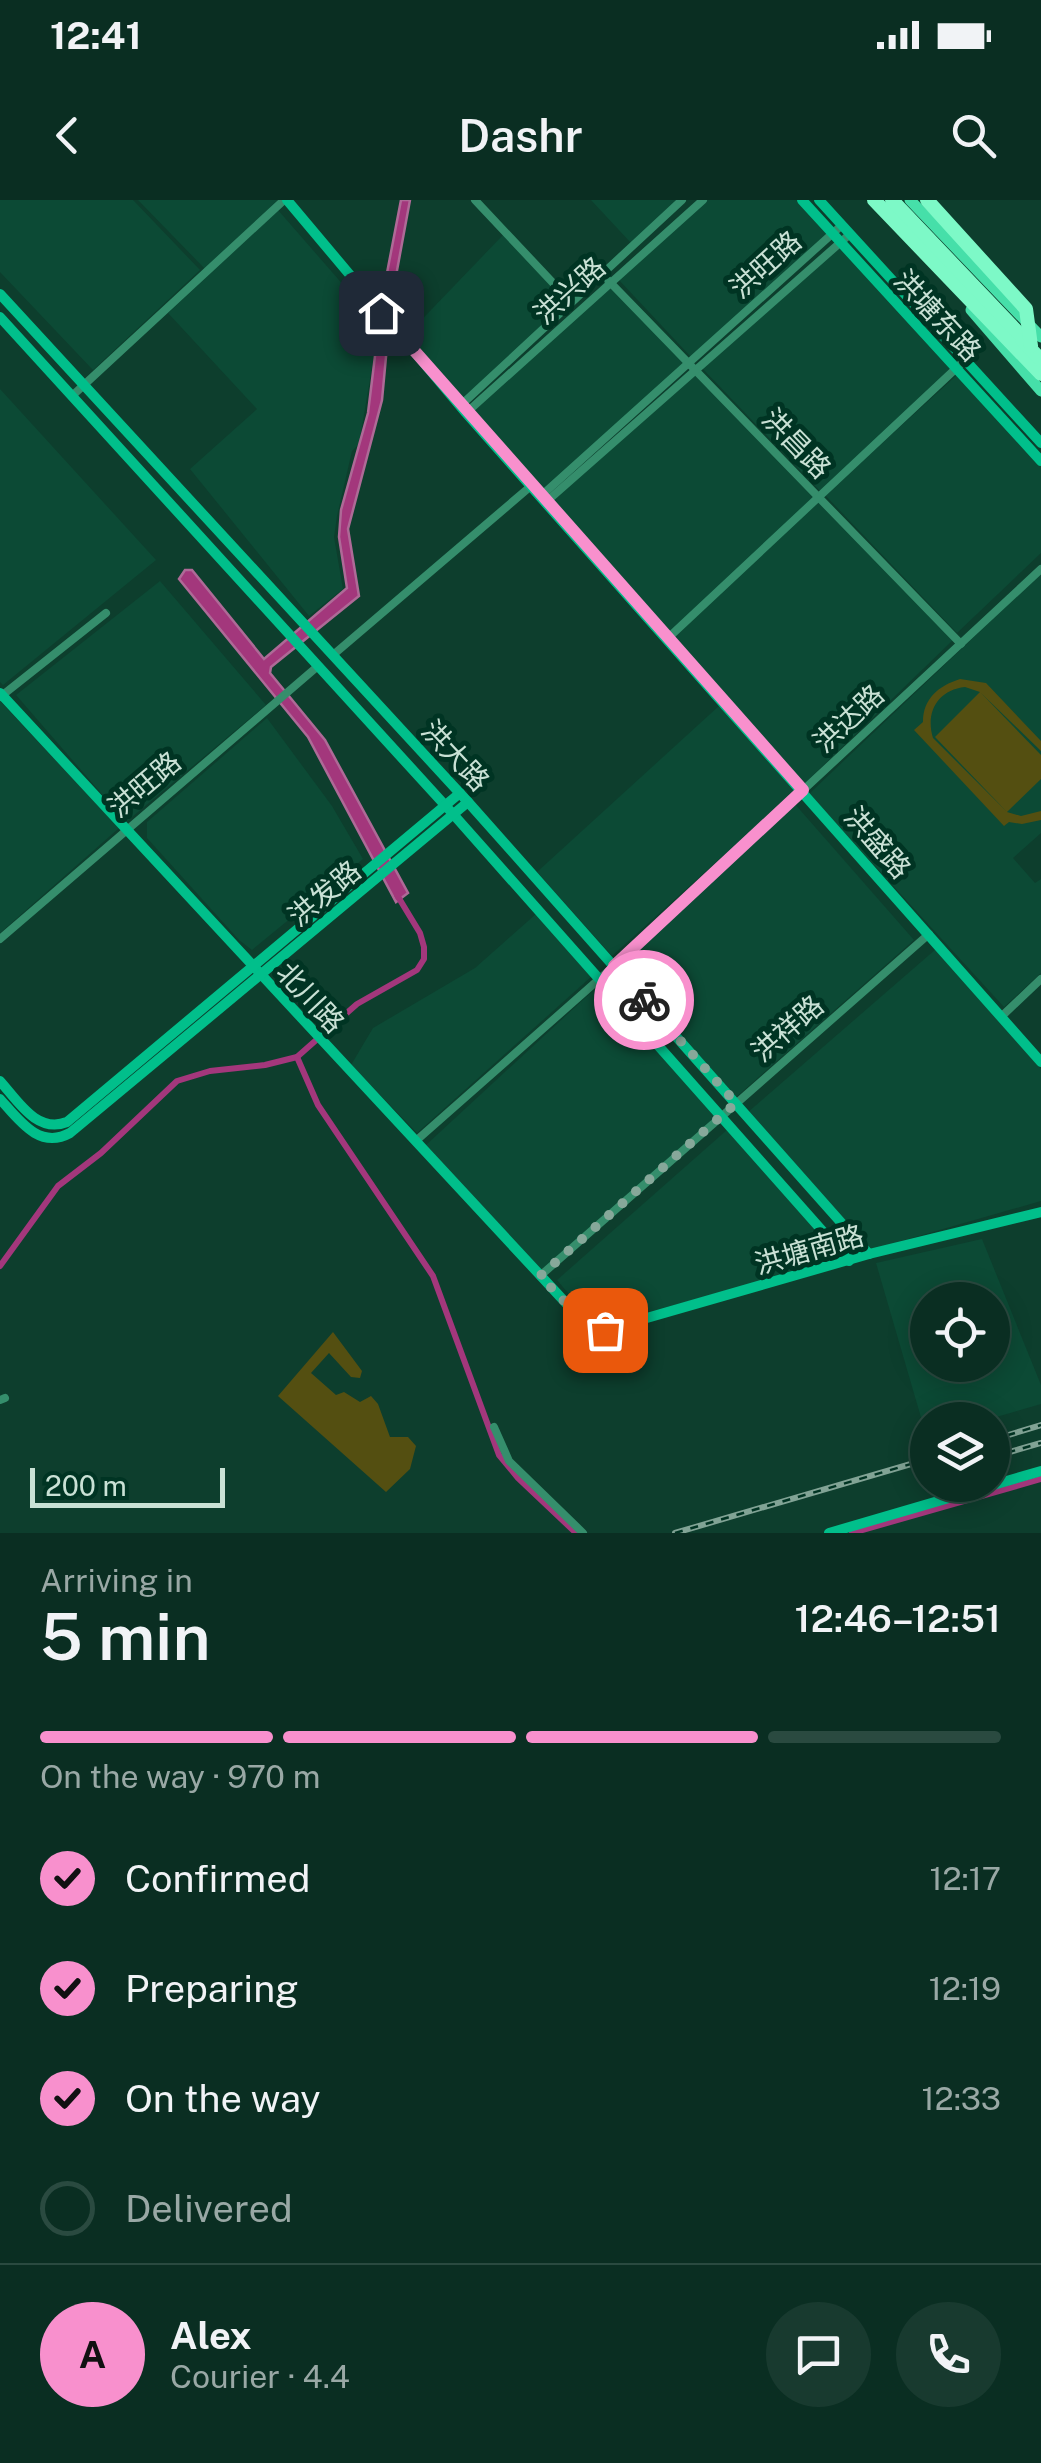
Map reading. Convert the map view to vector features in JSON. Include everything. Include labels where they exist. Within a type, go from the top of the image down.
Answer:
[{"type":"highway","points":[[872,200],[1041,374]]},
{"type":"highway","points":[[889,200],[1039,350]]},
{"type":"highway","points":[[930,200],[1026,309],[1039,350]]},
{"type":"main road","name":"洪盛路","points":[[285,200],[463,410],[1041,1062]]},
{"type":"main road","name":"洪塘东路","points":[[802,200],[841,234],[960,364],[1041,461]]},
{"type":"main road","name":"洪塘东路","points":[[819,200],[841,234]]},
{"type":"main road","points":[[872,200],[1041,391]]},
{"type":"main road","points":[[910,200],[1026,321]]},
{"type":"main road","points":[[930,200],[1012,282],[1039,350]]},
{"type":"main road","name":"洪大路","points":[[0,294],[464,797],[869,1254]]},
{"type":"main road","name":"洪大路","points":[[0,316],[449,810],[848,1261]]},
{"type":"main road","name":"洪塘东路","points":[[960,364],[1041,443]]},
{"type":"main road","name":"北川路","points":[[1,695],[592,1330]]},
{"type":"main road","name":"洪发路","points":[[68,1128],[464,797]]},
{"type":"main road","points":[[0,1081],[41,1123],[68,1128]]},
{"type":"main road","points":[[0,1099],[32,1132],[56,1139],[68,1128]]},
{"type":"main road","name":"洪塘南路","points":[[592,1330],[599,1332],[869,1254],[1041,1212]]},
{"type":"main road","points":[[830,1533],[1041,1471]]},
{"type":"street","points":[[72,396],[285,200]]},
{"type":"street","points":[[475,200],[554,284],[575,299]]},
{"type":"street","name":"洪兴路","points":[[463,410],[682,200]]},
{"type":"street","name":"洪兴路","points":[[463,410],[702,200]]},
{"type":"street","name":"洪旺路","points":[[544,499],[841,234]]},
{"type":"street","name":"洪昌路","points":[[602,274],[961,644]]},
{"type":"street","points":[[667,639],[960,364]]},
{"type":"street","points":[[333,655],[531,486]]},
{"type":"street","name":"洪达路","points":[[418,1139],[614,966],[1041,569]]},
{"type":"street","points":[[1,695],[106,613]]},
{"type":"street","name":"洪旺路","points":[[0,938],[318,666]]},
{"type":"street","name":"洪祥路","points":[[540,1276],[928,934]]},
{"type":"street","points":[[1002,1016],[1041,979]]},
{"type":"street","points":[[494,1427],[509,1460],[583,1533]]},
{"type":"shaded area","points":[[0,200],[133,200],[200,270],[93,370],[0,272]]},
{"type":"shaded area","points":[[138,200],[278,200],[205,269]]},
{"type":"shaded area","points":[[401,200],[410,200],[391,303],[382,400],[348,529],[359,596],[271,667],[270,673],[325,740],[408,893],[396,902],[308,737],[179,579],[185,570],[192,570],[264,659],[347,588],[339,537],[341,510],[368,413],[382,299]]},
{"type":"shaded area","points":[[591,200],[679,200],[632,244]]},
{"type":"shaded area","points":[[705,200],[799,200],[830,233],[692,358],[618,279]]},
{"type":"shaded area","points":[[278,210],[379,326],[359,444],[352,451],[334,537],[343,589],[309,616],[190,469],[257,409],[168,313]]},
{"type":"shaded area","points":[[503,235],[568,302],[461,402],[407,335]]},
{"type":"shaded area","points":[[841,244],[952,367],[820,491],[701,367]]},
{"type":"shaded area","points":[[611,286],[686,363],[543,491],[472,411]]},
{"type":"shaded area","points":[[695,374],[815,496],[670,633],[551,500]]},
{"type":"shaded area","points":[[958,374],[1041,464],[1041,553],[957,633],[825,495]]},
{"type":"shaded area","points":[[0,389],[156,560],[3,685],[0,682]]},
{"type":"shaded area","points":[[819,501],[953,640],[803,785],[673,638]]},
{"type":"shaded area","points":[[1041,573],[1041,833],[1013,858],[1035,883],[1041,879],[1041,973],[1004,1007],[809,794]]},
{"type":"shaded area","points":[[160,581],[266,705],[126,822],[16,695]]},
{"type":"shaded area","points":[[960,679],[986,683],[1041,741],[1041,751],[981,693],[1041,755],[1041,779],[1007,812],[1021,816],[1041,811],[1041,820],[1009,822],[1004,826],[914,730],[923,722],[933,694]],"holes":[[[965,687],[980,692],[935,737],[1007,812],[933,738],[932,711],[941,698]]]},
{"type":"shaded area","points":[[0,701],[119,828],[0,933]]},
{"type":"shaded area","points":[[720,705],[796,790],[612,956],[537,872]]},
{"type":"shaded area","points":[[267,718],[332,806],[363,859],[252,950],[147,838],[147,822]]},
{"type":"shaded area","points":[[794,803],[914,940],[734,1099],[618,967]]},
{"type":"shaded area","points":[[536,914],[592,976],[417,1133],[351,1065],[373,1028],[475,968]]},
{"type":"shaded area","points":[[936,949],[1041,1069],[1041,1201],[870,1250],[747,1113]]},
{"type":"shaded area","points":[[599,985],[715,1117],[540,1271],[426,1145]]},
{"type":"shaded area","points":[[728,1129],[819,1233],[824,1251],[817,1266],[601,1325],[590,1319],[557,1280]]},
{"type":"shaded area","points":[[982,1239],[999,1282],[910,1282],[910,1380],[876,1263]]},
{"type":"shaded area","points":[[1010,1308],[1041,1385],[1041,1404],[1010,1413],[1010,1402],[917,1402],[911,1382],[1010,1382]]},
{"type":"shaded area","points":[[333,1332],[362,1371],[360,1378],[351,1377],[329,1353],[311,1373],[336,1395],[344,1392],[360,1402],[371,1396],[390,1437],[408,1437],[416,1446],[410,1469],[386,1492],[278,1396]]},
{"type":"waterway","points":[[0,1266],[58,1186],[101,1153],[177,1081],[210,1071],[297,1057],[357,1004],[417,970],[424,959],[424,947],[397,895]]},
{"type":"waterway","points":[[297,1057],[318,1105],[433,1276],[499,1455],[576,1533]]},
{"type":"waterway","points":[[852,1533],[1041,1479]]},
{"type":"railway","points":[[1010,1434],[1041,1425]]},
{"type":"railway","points":[[1010,1452],[1041,1443]]},
{"type":"railway","points":[[675,1533],[910,1464]]},
{"type":"way so far","points":[[605,1330],[592,1330],[540,1276],[736,1103],[644,1000]]},
{"type":"route","points":[[381,313],[803,790],[614,966],[644,1000]]}]
